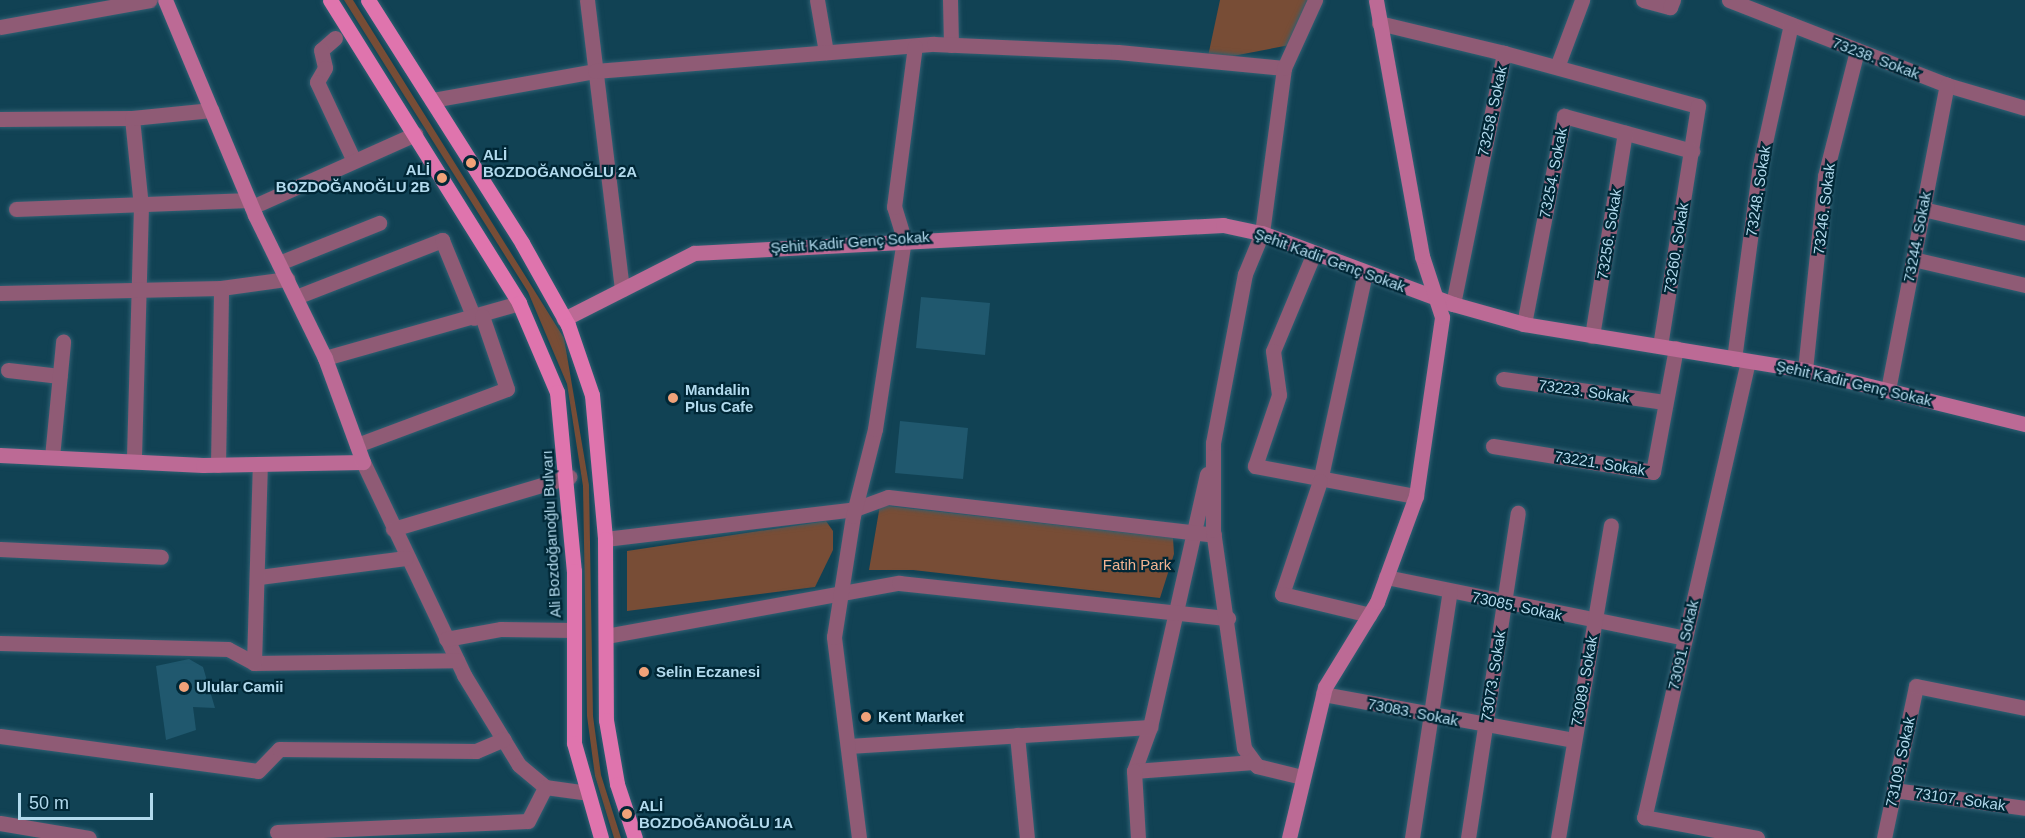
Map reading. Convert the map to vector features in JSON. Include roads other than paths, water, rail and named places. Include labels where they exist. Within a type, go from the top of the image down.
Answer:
[{"type":"main road","name":"Ali Bozdoğanoğlu Bulvarı","points":[[330,0],[519,303],[557,392],[569,477],[574,630],[574,743],[600,838]]},
{"type":"main road","points":[[368,0],[432,100],[564,319],[592,395],[605,539],[606,720],[617,784],[635,838]]},
{"type":"street","points":[[0,27],[150,0]]},
{"type":"street","points":[[165,0],[250,204],[325,358],[363,462],[406,558],[457,660],[519,765],[545,787],[588,793]]},
{"type":"street","points":[[587,0],[622,289]]},
{"type":"street","points":[[818,0],[826,52]]},
{"type":"street","points":[[950,0],[951,45]]},
{"type":"street","points":[[1138,838],[1134,771],[1150,727],[1213,447],[1245,274],[1262,232],[1284,68],[1315,0]]},
{"type":"street","points":[[1289,838],[1323,694],[1370,615],[1416,496],[1442,317],[1438,299],[1422,256],[1376,0]]},
{"type":"street","points":[[1642,0],[1670,7],[1673,0]]},
{"type":"street","name":"73238. Sokak","points":[[1729,0],[1947,85],[2025,108]]},
{"type":"street","points":[[1557,67],[1580,1]]},
{"type":"street","points":[[1379,22],[1504,53]]},
{"type":"street","name":"73248. Sokak","points":[[1741,360],[1760,165],[1791,24]]},
{"type":"street","points":[[335,38],[321,50],[325,68],[317,82],[353,159]]},
{"type":"street","points":[[432,100],[595,71],[915,46],[951,45],[1118,52],[1284,68]]},
{"type":"street","points":[[860,838],[834,637],[855,509],[875,429],[904,239],[894,207],[915,46]]},
{"type":"street","name":"73246. Sokak","points":[[1805,370],[1825,176],[1857,50]]},
{"type":"street","name":"73258. Sokak","points":[[1453,304],[1504,53],[1698,106],[1692,151]]},
{"type":"street","name":"73244. Sokak","points":[[1888,390],[1947,85]]},
{"type":"street","points":[[0,119],[132,118],[212,110]]},
{"type":"street","name":"73254. Sokak","points":[[1524,324],[1564,116],[1692,151]]},
{"type":"street","points":[[132,118],[141,206],[134,461]]},
{"type":"street","name":"73256. Sokak","points":[[1592,336],[1625,133]]},
{"type":"street","points":[[16,209],[250,204],[415,134]]},
{"type":"street","name":"73260. Sokak","points":[[1660,346],[1692,151]]},
{"type":"street","points":[[1923,209],[2025,233]]},
{"type":"street","points":[[279,263],[379,223]]},
{"type":"street","name":"Şehit Kadir Genç Sokak","points":[[564,319],[694,253],[904,239],[1223,225],[1262,232],[1438,299],[1524,324],[1805,370],[2025,424]]},
{"type":"street","points":[[296,297],[442,240],[478,317],[507,389],[357,445]]},
{"type":"street","points":[[1314,253],[1273,351],[1279,395],[1256,466],[1320,481],[1416,496]]},
{"type":"street","points":[[1913,259],[2025,285]]},
{"type":"street","points":[[1365,273],[1320,481],[1282,594],[1370,615]]},
{"type":"street","points":[[0,292],[221,288],[286,279]]},
{"type":"street","points":[[218,465],[221,288]]},
{"type":"street","points":[[325,358],[478,317],[519,303]]},
{"type":"street","points":[[52,457],[63,342]]},
{"type":"street","name":"73221. Sokak","points":[[1493,446],[1653,472],[1664,402],[1676,348]]},
{"type":"street","name":"73091. Sokak","points":[[1741,360],[1685,638],[1644,818],[1757,838]]},
{"type":"street","points":[[8,370],[60,376]]},
{"type":"street","name":"73223. Sokak","points":[[1503,379],[1664,402]]},
{"type":"street","points":[[1213,447],[1214,535],[1228,618],[1244,748],[1254,762]]},
{"type":"street","points":[[0,454],[218,465],[363,462]]},
{"type":"street","points":[[254,663],[259,577],[260,464]]},
{"type":"street","points":[[393,529],[569,477]]},
{"type":"street","points":[[605,539],[855,509],[888,497],[1214,535]]},
{"type":"street","name":"73073. Sokak","points":[[1468,838],[1518,513]]},
{"type":"street","name":"73089. Sokak","points":[[1558,838],[1611,525]]},
{"type":"street","points":[[0,549],[161,557]]},
{"type":"street","points":[[259,577],[406,558]]},
{"type":"street","name":"73085. Sokak","points":[[1386,577],[1504,604],[1685,638]]},
{"type":"street","points":[[606,636],[840,596],[899,583],[1228,618]]},
{"type":"street","points":[[1412,838],[1450,591]]},
{"type":"street","points":[[446,639],[501,629],[574,630]]},
{"type":"street","points":[[0,643],[228,649],[254,663],[457,660]]},
{"type":"street","name":"73109. Sokak","points":[[1884,838],[1916,686],[2025,708]]},
{"type":"street","name":"73083. Sokak","points":[[1323,694],[1485,726],[1574,740]]},
{"type":"street","points":[[848,746],[1150,727]]},
{"type":"street","points":[[1017,735],[1027,838]]},
{"type":"street","points":[[0,736],[258,771],[279,749],[476,751],[504,740]]},
{"type":"street","points":[[1134,771],[1254,762],[1302,777]]},
{"type":"street","points":[[277,832],[528,821],[545,787]]},
{"type":"street","name":"73107. Sokak","points":[[1894,790],[2025,808]]},
{"type":"street","points":[[0,823],[89,838]]},
{"type":"place","name":"ALİ BOZDOĞANOĞLU 2A","points":[[471,163]]},
{"type":"place","name":"ALİ BOZDOĞANOĞLU 2B","points":[[442,178]]},
{"type":"place","name":"Mandalin Plus Cafe","points":[[673,398]]},
{"type":"place","name":"Selin Eczanesi","points":[[644,672]]},
{"type":"place","name":"Ulular Camii","points":[[184,687]]},
{"type":"place","name":"Kent Market","points":[[866,717]]},
{"type":"place","name":"ALİ BOZDOĞANOĞLU 1A","points":[[627,814]]},
{"type":"park label","name":"Fatih Park","points":[[1137,565]]}]
